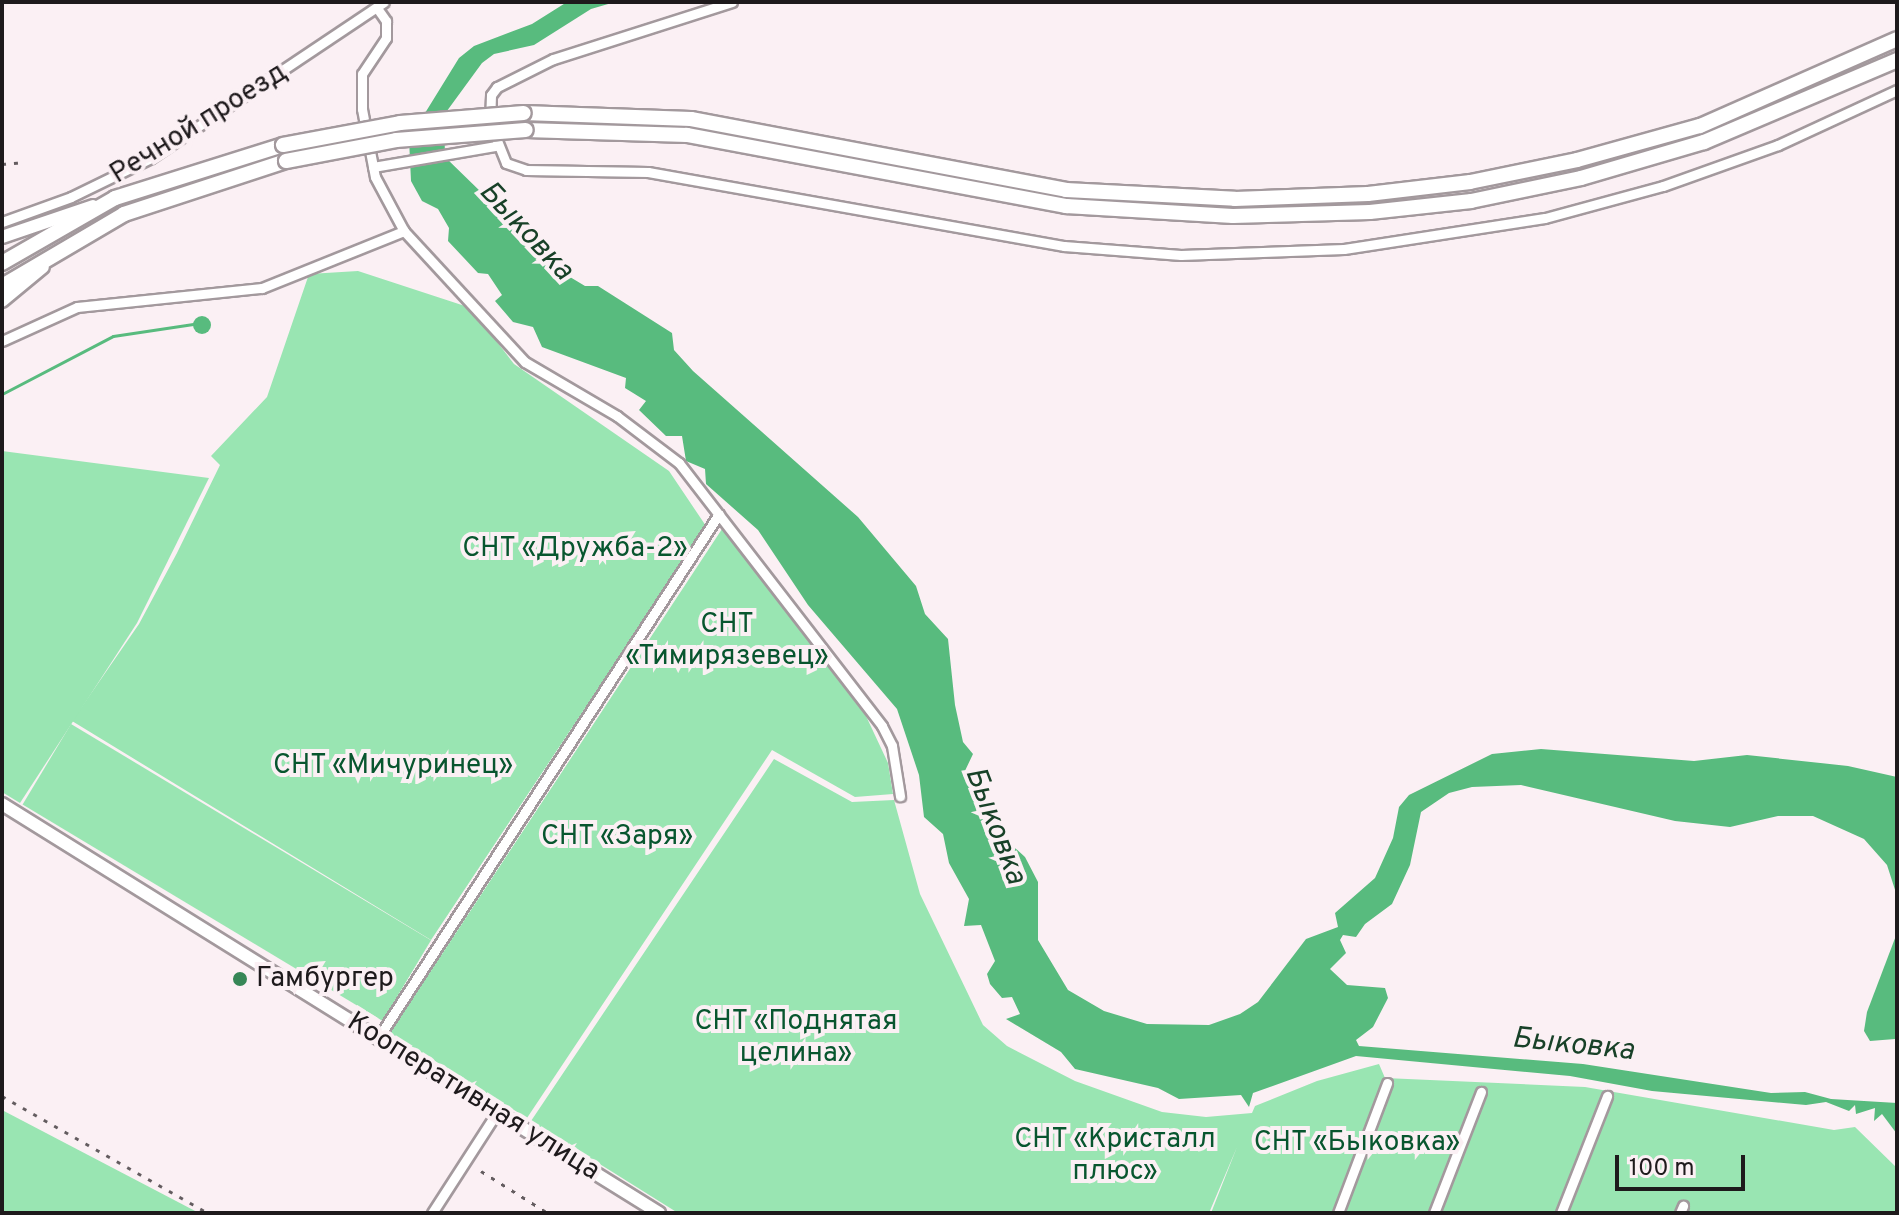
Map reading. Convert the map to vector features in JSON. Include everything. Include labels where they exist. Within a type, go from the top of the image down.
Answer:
[{"type":"main road","points":[[2,237],[283,145],[400,123],[524,113],[691,119],[1066,190],[1235,199],[1368,194],[1470,182],[1562,163],[1700,126],[1897,39]]},
{"type":"main road","points":[[2,286],[61,247],[140,208],[286,161],[396,140],[526,130],[703,137],[1066,206],[1233,216],[1370,212],[1471,201],[1581,178],[1704,142],[1897,60]]},
{"type":"main road","points":[[2,263],[115,198]]},
{"type":"main road","points":[[2,301],[46,265],[140,208]]},
{"type":"main road","name":"Кооперативная улица","points":[[2,804],[659,1213]]},
{"type":"street","points":[[732,2],[553,59],[497,87],[491,95],[490,123],[496,146],[506,163],[526,170],[648,172],[1064,246],[1225,254],[1344,249],[1545,218],[1763,151],[1897,90]]},
{"type":"street","points":[[380,5],[386,21],[386,38],[362,74],[362,109],[373,167],[404,231],[525,362],[649,438],[679,463],[882,726],[892,746],[900,796]]},
{"type":"street","name":"Речной проезд","points":[[2,222],[71,197],[151,158],[380,5]]},
{"type":"street","points":[[373,167],[399,160],[496,146]]},
{"type":"street","points":[[2,341],[77,307],[262,288],[404,231]]},
{"type":"street","points":[[378,1038],[719,514]]},
{"type":"street","points":[[1338,1213],[1387,1083]]},
{"type":"street","points":[[1434,1213],[1481,1092]]},
{"type":"street","points":[[1561,1213],[1607,1096]]},
{"type":"street","points":[[432,1213],[497,1112]]},
{"type":"green space","points":[[358,271],[471,308],[514,364],[669,471],[706,526],[431,940],[72,721],[139,624],[177,553],[220,465],[211,456],[267,397],[309,274]]},
{"type":"green space","points":[[2,451],[209,478],[137,623],[20,803],[2,792]]},
{"type":"green space","name":"СНТ «Заря»","points":[[722,529],[866,716],[888,763],[893,794],[855,797],[772,750],[527,1118],[390,1033]]},
{"type":"green space","points":[[71,724],[431,940],[383,1021],[23,805]]},
{"type":"green space","name":"СНТ «Поднятая целина»","points":[[774,759],[852,802],[894,800],[920,894],[983,1025],[1007,1046],[1075,1081],[1162,1112],[1206,1117],[1252,1113],[1255,1106],[1317,1081],[1379,1064],[1385,1078],[1585,1087],[1834,1130],[1855,1127],[1897,1168],[1897,1213],[1211,1213],[1237,1147],[1209,1213],[678,1213],[531,1121]]},
{"type":"green space","points":[[2,1110],[199,1213],[2,1213]]},
{"type":"water","name":"Быковка","points":[[567,2],[615,2],[591,9],[534,45],[494,54],[482,63],[444,115],[445,157],[483,194],[483,203],[522,224],[541,246],[538,251],[545,262],[585,286],[598,286],[672,333],[674,350],[693,371],[858,517],[916,586],[925,614],[948,639],[955,705],[963,742],[973,754],[963,775],[992,827],[1025,857],[1038,882],[1038,940],[1068,990],[1104,1011],[1147,1024],[1209,1025],[1240,1014],[1258,1002],[1306,939],[1338,927],[1335,913],[1375,878],[1393,838],[1399,807],[1409,795],[1492,754],[1541,749],[1694,761],[1747,755],[1848,766],[1897,777],[1897,896],[1887,865],[1864,839],[1813,816],[1778,816],[1730,827],[1675,821],[1521,785],[1472,787],[1449,793],[1421,812],[1410,865],[1392,904],[1365,924],[1356,937],[1343,935],[1340,940],[1346,953],[1330,969],[1347,985],[1385,988],[1388,998],[1373,1027],[1356,1040],[1359,1046],[1583,1064],[1771,1093],[1805,1092],[1831,1099],[1897,1103],[1897,1134],[1882,1114],[1874,1121],[1875,1108],[1856,1114],[1855,1105],[1849,1111],[1826,1102],[1806,1105],[1652,1091],[1570,1076],[1356,1056],[1253,1093],[1249,1107],[1241,1095],[1179,1099],[1158,1088],[1075,1069],[1061,1052],[1006,1019],[1020,1014],[1012,997],[1002,998],[990,984],[987,974],[995,961],[981,925],[964,926],[969,899],[949,863],[943,834],[924,817],[919,775],[897,709],[808,605],[758,530],[706,484],[705,469],[686,461],[682,436],[666,436],[639,410],[646,401],[625,388],[626,378],[542,347],[533,327],[513,322],[495,301],[502,295],[488,274],[478,273],[448,241],[449,228],[438,209],[422,201],[411,181],[409,139],[459,58],[474,46],[532,24]]},
{"type":"water","points":[[202,316],[211,325],[202,334],[193,325]]},
{"type":"water","points":[[1897,933],[1895,1039],[1870,1041],[1864,1031],[1867,1012]]},
{"type":"waterway","points":[[2,394],[113,336],[193,324]]},
{"type":"railway","points":[[2,164],[23,162]]},
{"type":"railway","points":[[2,1096],[208,1213]]},
{"type":"railway","points":[[481,1171],[548,1213]]},
{"type":"place","name":"Гамбургер","points":[[240,979]]},
{"type":"park label","name":"СНТ «Дружба-2»","points":[[575,549]]},
{"type":"park label","name":"СНТ «Тимирязевец»","points":[[727,641]]},
{"type":"park label","name":"СНТ «Мичуринец»","points":[[393,766]]},
{"type":"park label","name":"СНТ «Быковка»","points":[[1357,1143]]},
{"type":"park label","name":"СНТ «Кристалл плюс»","points":[[1115,1156]]}]
